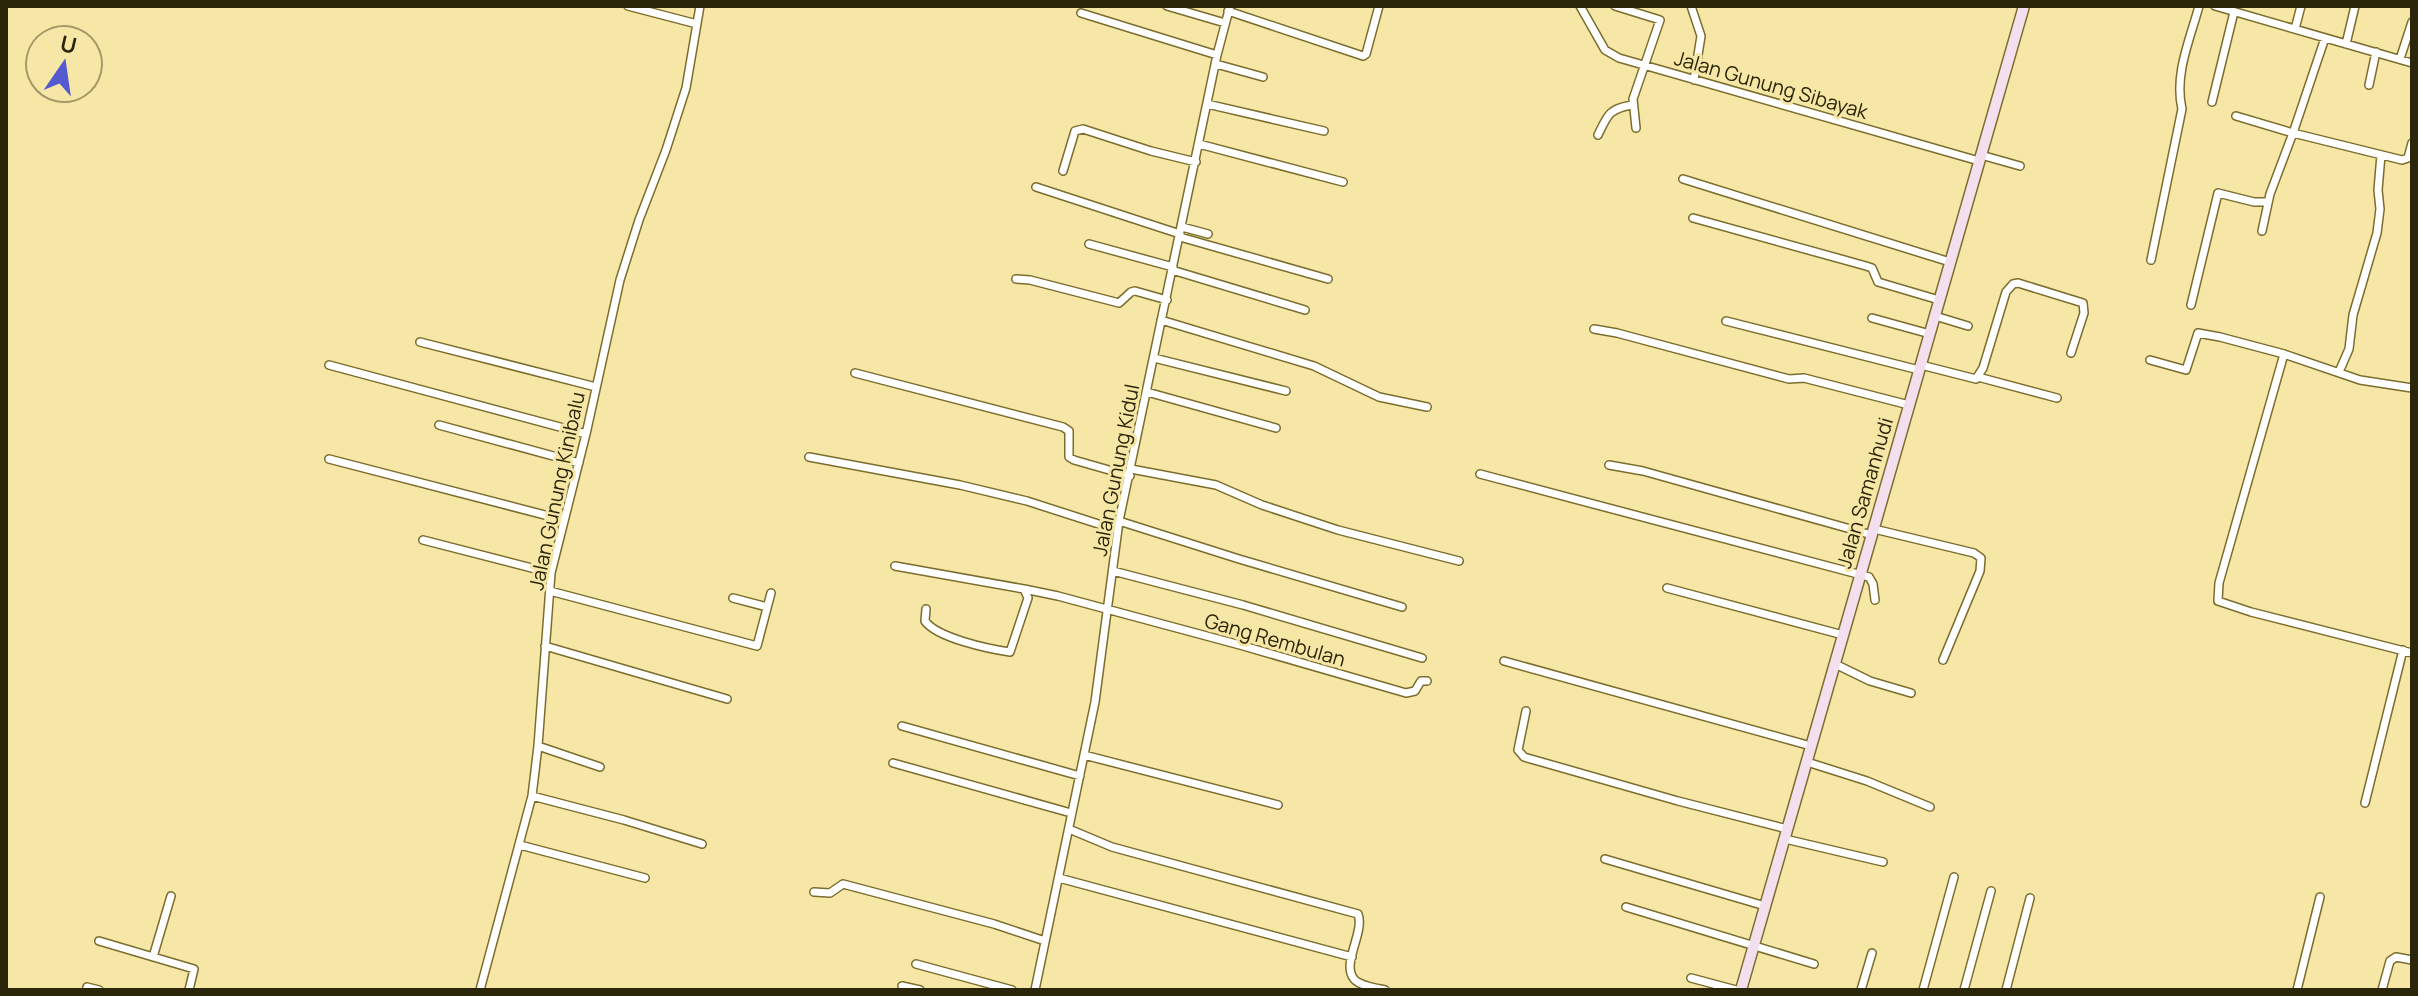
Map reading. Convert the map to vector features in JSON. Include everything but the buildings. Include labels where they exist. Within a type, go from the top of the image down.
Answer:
[{"type":"street","points":[[628,6],[697,24]]},
{"type":"street","name":"Jalan Gunung Kinibalu","points":[[480,990],[532,796],[551,573],[620,280],[686,88],[700,6]]},
{"type":"street","points":[[1167,6],[1225,23]]},
{"type":"street","points":[[1229,8],[1363,56],[1379,6]]},
{"type":"street","name":"Jalan Gunung Sibayak","points":[[1580,6],[1605,50],[1619,58],[1980,158],[2020,166]]},
{"type":"street","points":[[1615,6],[1660,20],[1632,105],[1636,128]]},
{"type":"street","points":[[1691,6],[1701,36],[1694,80]]},
{"type":"street","name":"Jalan Samanhudi","points":[[1739,990],[2024,6]]},
{"type":"street","points":[[2151,260],[2182,109],[2179,94],[2181,71],[2199,6]]},
{"type":"street","points":[[2215,6],[2412,63]]},
{"type":"street","points":[[2255,17],[2258,6]]},
{"type":"street","points":[[2295,29],[2301,6]]},
{"type":"street","points":[[2346,44],[2355,6]]},
{"type":"street","name":"Jalan Gunung Kidul","points":[[1035,990],[1084,755],[1108,610],[1118,525],[1229,8]]},
{"type":"street","points":[[2212,102],[2234,12]]},
{"type":"street","points":[[1081,13],[1263,77]]},
{"type":"street","points":[[2400,59],[2412,22]]},
{"type":"street","points":[[2262,231],[2268,202],[2325,38]]},
{"type":"street","points":[[2369,85],[2376,52]]},
{"type":"street","points":[[1207,104],[1324,131]]},
{"type":"street","points":[[1598,135],[1607,114],[1632,105]]},
{"type":"street","points":[[2236,116],[2402,160],[2411,154],[2412,143]]},
{"type":"street","points":[[1063,171],[1074,134],[1080,129],[1196,162]]},
{"type":"street","points":[[1199,144],[1343,182]]},
{"type":"street","points":[[2339,372],[2349,349],[2353,315],[2377,233],[2381,155]]},
{"type":"street","points":[[1683,179],[1950,262]]},
{"type":"street","points":[[1036,187],[1328,279]]},
{"type":"street","points":[[2191,305],[2218,193],[2254,202],[2268,202]]},
{"type":"street","points":[[1693,218],[1872,268],[1878,282],[1939,300]]},
{"type":"street","points":[[1181,233],[1208,234]]},
{"type":"street","points":[[1089,244],[1305,310]]},
{"type":"street","points":[[1016,279],[1119,303],[1135,291],[1167,300]]},
{"type":"street","points":[[1978,377],[2006,292],[2013,284],[2025,284],[2083,303],[2084,313],[2071,353]]},
{"type":"street","points":[[1935,316],[1968,326]]},
{"type":"street","points":[[1872,318],[1930,334]]},
{"type":"street","points":[[1161,320],[1311,365],[1379,397],[1427,407]]},
{"type":"street","points":[[1726,321],[1920,367],[1974,379],[1978,377],[2057,398]]},
{"type":"street","points":[[1594,329],[1627,335],[1777,377],[1804,378],[1909,405]]},
{"type":"street","points":[[2150,360],[2186,370],[2198,333],[2284,354],[2360,380],[2412,388]]},
{"type":"street","points":[[420,342],[596,387]]},
{"type":"street","points":[[2284,354],[2219,583],[2218,601],[2412,653]]},
{"type":"street","points":[[1154,358],[1286,391]]},
{"type":"street","points":[[329,365],[586,434]]},
{"type":"street","points":[[855,373],[1063,427],[1069,431],[1069,457],[1074,460],[1216,485],[1262,505],[1338,530],[1459,561]]},
{"type":"street","points":[[1147,392],[1276,428]]},
{"type":"street","points":[[439,425],[579,463]]},
{"type":"street","points":[[809,457],[960,485],[1027,501],[1402,607]]},
{"type":"street","points":[[329,459],[564,520]]},
{"type":"street","points":[[1609,465],[1643,471],[1873,532],[1974,553],[1981,558],[1980,571],[1943,660]]},
{"type":"street","points":[[1480,474],[1860,575],[1872,579],[1875,600]]},
{"type":"street","points":[[423,540],[551,573]]},
{"type":"street","name":"Gang Rembulan","points":[[895,566],[1058,596],[1406,693],[1415,691],[1420,682],[1427,681]]},
{"type":"street","points":[[1113,571],[1243,605],[1422,658]]},
{"type":"street","points":[[1667,588],[1843,635]]},
{"type":"street","points":[[926,609],[925,621],[930,627],[957,638],[1010,652],[1028,598],[1024,589]]},
{"type":"street","points":[[550,591],[757,646],[771,593]]},
{"type":"street","points":[[733,598],[767,607]]},
{"type":"street","points":[[545,646],[727,699]]},
{"type":"street","points":[[2365,803],[2403,650]]},
{"type":"street","points":[[1504,661],[1811,746]]},
{"type":"street","points":[[1835,664],[1870,681],[1911,693]]},
{"type":"street","points":[[1526,711],[1518,750],[1524,757],[1883,862]]},
{"type":"street","points":[[902,726],[1080,776]]},
{"type":"street","points":[[538,746],[600,767]]},
{"type":"street","points":[[1084,755],[1278,805]]},
{"type":"street","points":[[1807,762],[1867,781],[1930,807]]},
{"type":"street","points":[[893,763],[1071,813]]},
{"type":"street","points":[[532,796],[702,844]]},
{"type":"street","points":[[1069,829],[1112,847],[1353,911],[1360,916],[1350,969],[1354,979],[1385,990]]},
{"type":"street","points":[[520,845],[645,878]]},
{"type":"street","points":[[1605,859],[1765,906]]},
{"type":"street","points":[[1923,990],[1954,877]]},
{"type":"street","points":[[1059,878],[1352,957]]},
{"type":"street","points":[[814,892],[830,893],[843,884],[994,924],[1045,941]]},
{"type":"street","points":[[1964,990],[1991,891]]},
{"type":"street","points":[[153,957],[171,896]]},
{"type":"street","points":[[2297,990],[2320,897]]},
{"type":"street","points":[[2006,990],[2030,898]]},
{"type":"street","points":[[1626,907],[1814,964]]},
{"type":"street","points":[[99,941],[194,969],[189,990]]},
{"type":"street","points":[[1861,990],[1872,953]]},
{"type":"street","points":[[2382,990],[2390,961],[2396,957],[2412,960]]},
{"type":"street","points":[[916,964],[1012,990]]},
{"type":"street","points":[[1691,978],[1739,990]]},
{"type":"street","points":[[902,986],[920,990]]},
{"type":"street","points":[[87,987],[99,990]]}]
